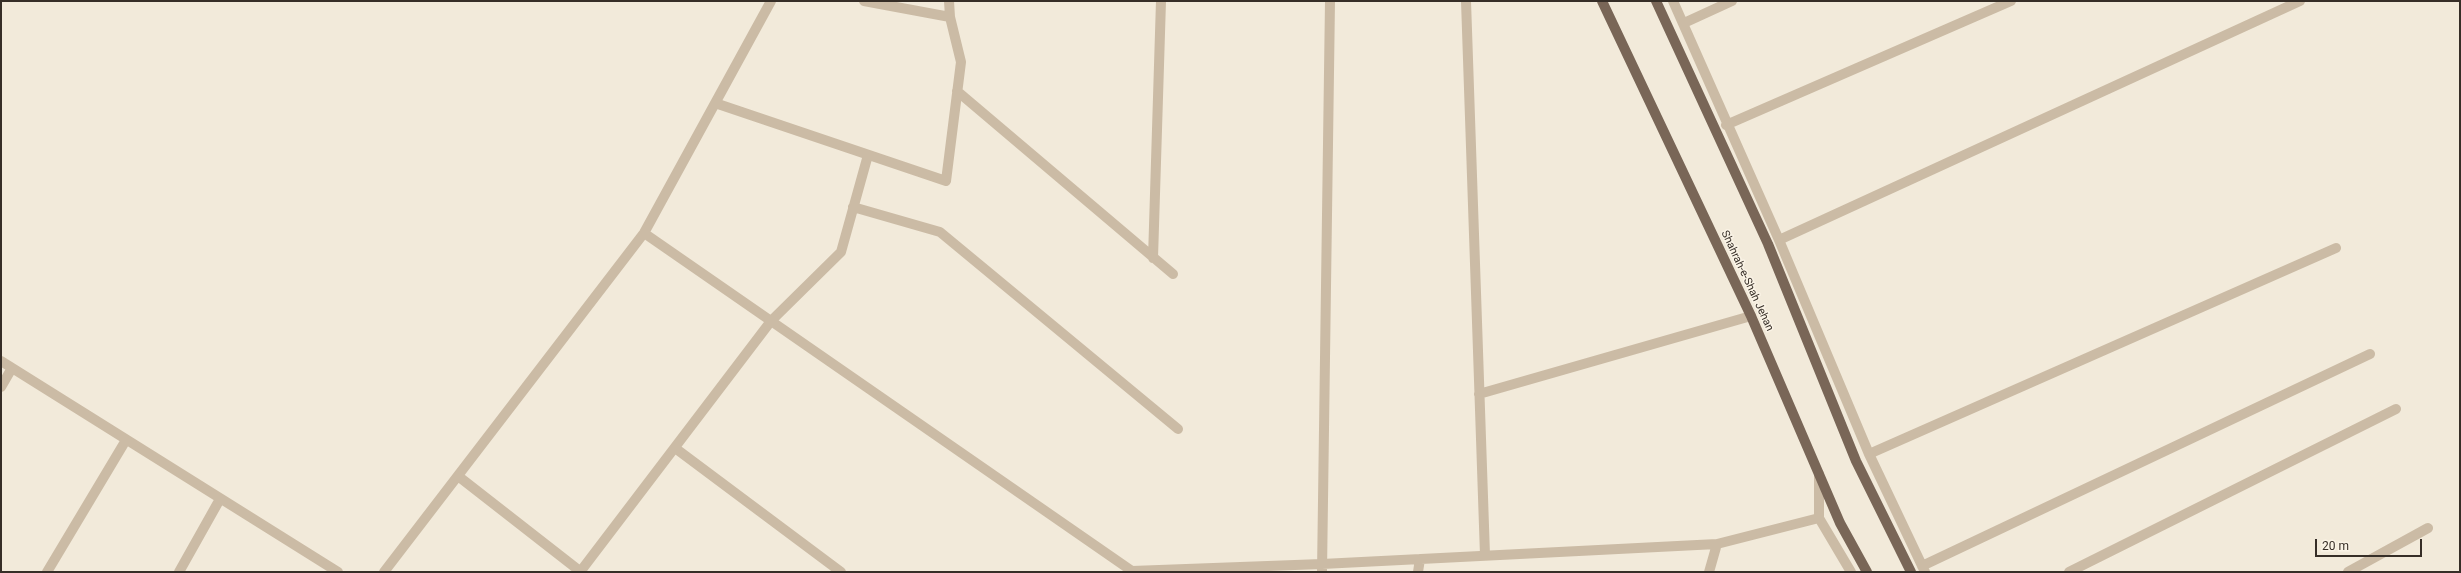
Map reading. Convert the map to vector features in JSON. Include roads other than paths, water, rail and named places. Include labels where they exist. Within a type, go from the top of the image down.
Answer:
[{"type":"main road","name":"Shahrah-e-Shah Jehan","points":[[1602,1],[1750,316],[1840,523],[1867,572]]},
{"type":"main road","points":[[1656,1],[1768,244],[1856,461],[1911,572]]},
{"type":"street","points":[[384,572],[644,234],[771,1]]},
{"type":"street","points":[[864,1],[950,18]]},
{"type":"street","points":[[715,103],[946,181],[961,62],[950,18],[949,1]]},
{"type":"street","points":[[1153,258],[1161,1]]},
{"type":"street","points":[[1322,568],[1330,1]]},
{"type":"street","points":[[1466,1],[1484,556]]},
{"type":"street","points":[[1673,1],[1684,23],[1726,125],[1779,240],[1869,454],[1924,569],[2370,354]]},
{"type":"street","points":[[1684,23],[1732,1]]},
{"type":"street","points":[[1726,125],[2011,1]]},
{"type":"street","points":[[1779,240],[2300,1]]},
{"type":"street","points":[[957,91],[1173,274]]},
{"type":"street","points":[[458,476],[580,572],[771,321],[841,252],[868,155]]},
{"type":"street","points":[[853,207],[940,232],[1178,429]]},
{"type":"street","points":[[644,234],[1132,571],[1322,568],[1420,559],[1717,544],[1819,518]]},
{"type":"street","points":[[1869,454],[2336,248]]},
{"type":"street","points":[[1479,394],[1750,316]]},
{"type":"street","points":[[1,362],[338,572]]},
{"type":"street","points":[[1,387],[12,368]]},
{"type":"street","points":[[2069,572],[2396,409]]},
{"type":"street","points":[[47,572],[126,440]]},
{"type":"street","points":[[675,448],[841,572]]},
{"type":"street","points":[[1819,472],[1819,518],[1851,572]]},
{"type":"street","points":[[179,572],[220,499]]},
{"type":"street","points":[[2348,572],[2428,528]]},
{"type":"street","points":[[1709,572],[1717,544]]},
{"type":"street","points":[[1418,572],[1420,559]]}]
